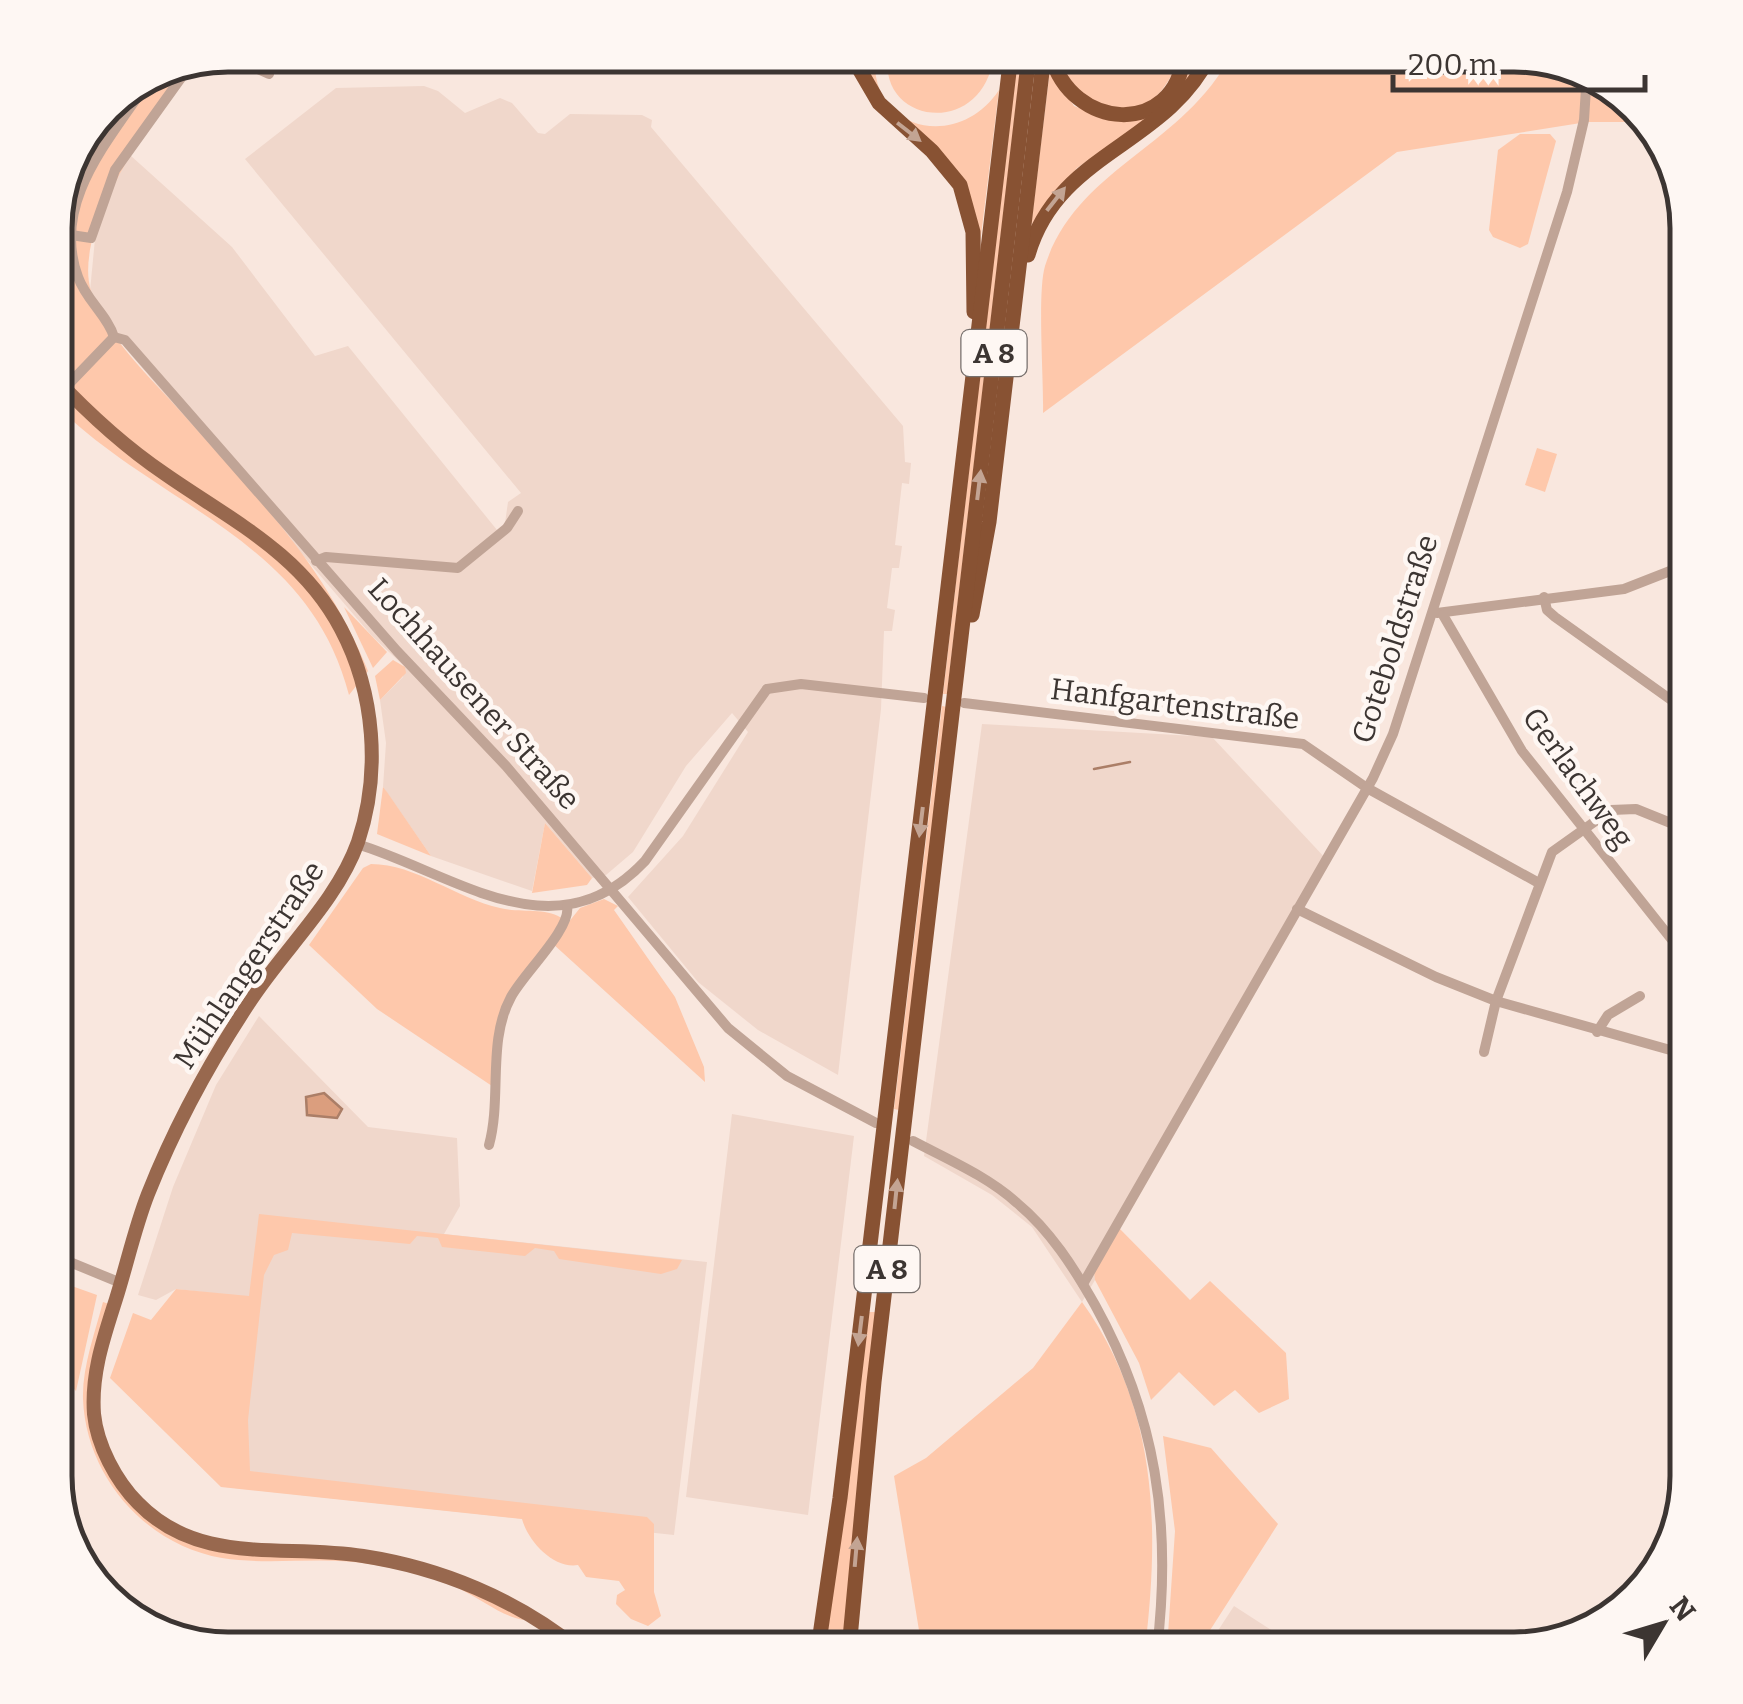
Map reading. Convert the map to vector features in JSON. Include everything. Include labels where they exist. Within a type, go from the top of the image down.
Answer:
[{"type":"highway","points":[[862,73],[880,103],[932,151],[960,185],[973,232],[977,347]]},
{"type":"highway","name":"A 8","points":[[821,1632],[835,1543],[1009,73]]},
{"type":"highway","name":"A 8","points":[[851,1632],[868,1436],[1027,73]]},
{"type":"highway","points":[[959,651],[967,638],[987,537],[1045,73]]},
{"type":"highway","points":[[1056,73],[1075,100],[1097,112],[1121,116],[1160,101],[1174,85],[1178,73]]},
{"type":"highway","points":[[1017,286],[1024,278],[1036,229],[1051,203],[1103,155],[1164,116],[1198,73]]},
{"type":"main road","name":"Mühlangerstraße","points":[[73,394],[162,472],[274,546],[328,606],[357,665],[372,740],[369,798],[357,844],[333,889],[271,969],[209,1068],[148,1195],[98,1356],[94,1418],[114,1470],[138,1504],[186,1537],[221,1548],[360,1555],[423,1569],[513,1605],[553,1632]]},
{"type":"street","points":[[73,235],[91,238],[115,170],[179,81]]},
{"type":"street","name":"Goteboldstraße","points":[[1083,1284],[1367,788],[1398,721],[1437,613],[1568,192],[1584,120],[1586,90]]},
{"type":"street","points":[[73,222],[83,180],[131,107]]},
{"type":"street","name":"Lochhausener Straße","points":[[73,251],[79,282],[114,337],[125,340],[316,561],[506,766],[744,1044],[804,1087],[876,1123]]},
{"type":"street","points":[[73,372],[114,337]]},
{"type":"street","points":[[316,561],[326,557],[458,568],[506,528],[518,511]]},
{"type":"street","points":[[1437,613],[1624,590],[1670,571]]},
{"type":"street","points":[[1544,598],[1547,610],[1555,617],[1670,699]]},
{"type":"street","name":"Gerlachweg","points":[[1437,613],[1522,752],[1670,938]]},
{"type":"street","points":[[761,677],[767,689]]},
{"type":"street","points":[[357,844],[504,901],[528,907],[567,906],[610,890],[645,861],[767,689],[801,684],[924,698]]},
{"type":"street","name":"Hanfgartenstraße","points":[[964,703],[1303,744],[1367,788],[1537,882]]},
{"type":"street","points":[[1484,1052],[1496,1001],[1537,882],[1552,852],[1599,815],[1624,808],[1670,822]]},
{"type":"street","points":[[489,1146],[504,1012],[519,983],[565,924],[567,906]]},
{"type":"street","points":[[1297,909],[1436,978],[1496,1001],[1670,1050]]},
{"type":"street","points":[[1597,1032],[1608,1015],[1640,996]]},
{"type":"street","points":[[913,1141],[986,1180],[1020,1204],[1044,1228],[1083,1284],[1132,1375],[1150,1432],[1163,1536],[1158,1632]]},
{"type":"street","points":[[73,1263],[121,1283]]},
{"type":"shaded area","points":[[868,73],[876,73],[877,81],[886,101]]},
{"type":"shaded area","points":[[889,73],[989,73],[971,100],[953,110],[933,113],[914,108],[899,96]]},
{"type":"shaded area","points":[[1015,73],[1020,73],[947,694],[943,694]]},
{"type":"shaded area","points":[[1050,73],[1074,106],[1115,121],[1183,80],[1185,73],[1191,73],[1168,105],[1077,168],[1031,225]]},
{"type":"shaded area","points":[[1065,73],[1172,73],[1161,92],[1136,109],[1108,108],[1078,97]]},
{"type":"shaded area","points":[[1219,73],[1525,73],[1555,78],[1584,89],[1628,122],[1587,122],[1397,152],[1043,413],[1043,279],[1060,233],[1105,180],[1186,113]]},
{"type":"shaded area","points":[[178,81],[118,176],[104,207],[88,266],[91,291],[117,340],[262,503],[332,598],[368,671],[349,695],[330,643],[302,600],[269,564],[73,420],[73,218],[78,188],[105,133],[150,93]]},
{"type":"shaded area","points":[[424,86],[438,91],[465,113],[500,98],[512,103],[538,133],[545,134],[570,114],[642,115],[652,120],[651,127],[903,426],[905,462],[911,463],[909,484],[902,483],[895,545],[902,546],[899,568],[892,568],[887,608],[895,610],[892,631],[884,631],[881,709],[838,1075],[758,1030],[698,982],[628,897],[683,836],[748,732],[732,713],[686,766],[633,852],[606,875],[592,878],[545,823],[532,891],[431,856],[383,787],[386,743],[380,700],[403,677],[405,667],[372,636],[125,348],[90,291],[95,239],[114,181],[130,155],[232,247],[315,356],[348,346],[497,530],[505,523],[508,502],[521,493],[245,159],[336,88]]},
{"type":"shaded area","points":[[999,90],[978,260],[974,213],[887,102],[901,116],[920,124],[941,126],[962,121],[982,109]]},
{"type":"shaded area","points":[[1520,134],[1550,134],[1556,141],[1528,244],[1520,248],[1493,237],[1489,230],[1498,150]]},
{"type":"shaded area","points":[[1537,448],[1557,454],[1545,492],[1525,485]]},
{"type":"shaded area","points":[[344,607],[387,652],[373,668]]},
{"type":"shaded area","points":[[393,660],[405,667],[406,673],[380,700],[375,676]]},
{"type":"shaded area","points":[[942,706],[947,707],[899,1110],[894,1109]]},
{"type":"shaded area","points":[[982,724],[1212,737],[1327,860],[1095,1270],[1095,1280],[1082,1302],[1032,1227],[992,1195],[924,1156]]},
{"type":"shaded area","points":[[383,787],[387,792],[431,856],[377,834]]},
{"type":"shaded area","points":[[545,823],[592,878],[587,885],[532,893]]},
{"type":"shaded area","points":[[371,864],[404,870],[484,904],[550,913],[563,919],[506,1000],[492,1086],[377,1009],[309,945],[363,868]]},
{"type":"shaded area","points":[[604,899],[618,906],[614,910],[675,997],[704,1067],[705,1082],[552,943],[580,908]]},
{"type":"shaded area","points":[[259,1016],[368,1127],[457,1138],[460,1206],[444,1234],[707,1262],[674,1535],[226,1487],[248,1297],[176,1289],[156,1300],[138,1295],[173,1187],[216,1085]]},
{"type":"shaded area","points":[[324,1093],[342,1109],[337,1118],[307,1115],[306,1097]]},
{"type":"shaded area","points":[[732,1114],[854,1136],[808,1515],[686,1497]]},
{"type":"shaded area","points":[[259,1214],[682,1260],[677,1269],[661,1274],[559,1259],[554,1251],[535,1248],[525,1256],[442,1247],[438,1238],[417,1236],[410,1244],[292,1233],[288,1250],[274,1255],[264,1275],[248,1420],[250,1471],[647,1517],[654,1524],[654,1592],[661,1616],[648,1626],[631,1619],[616,1604],[617,1595],[625,1590],[619,1581],[586,1577],[578,1565],[551,1558],[530,1536],[522,1519],[221,1487],[110,1378],[133,1313],[151,1320],[176,1289],[249,1296]]},
{"type":"shaded area","points":[[1118,1227],[1190,1300],[1210,1281],[1286,1353],[1289,1399],[1259,1413],[1235,1390],[1214,1406],[1179,1372],[1151,1400],[1139,1363],[1095,1280],[1094,1270]]},
{"type":"shaded area","points":[[73,1286],[97,1295],[76,1391],[73,1388]]},
{"type":"shaded area","points":[[103,1302],[109,1304],[89,1384],[111,1473],[175,1537],[370,1562],[447,1580],[523,1616],[523,1620],[452,1585],[419,1574],[356,1562],[222,1558],[194,1551],[145,1523],[108,1480],[87,1428],[85,1375]]},
{"type":"shaded area","points":[[1082,1302],[1126,1383],[1139,1425],[1151,1512],[1147,1632],[919,1632],[894,1476],[926,1458],[1033,1368]]},
{"type":"shaded area","points":[[868,1312],[878,1312],[844,1632],[825,1632]]},
{"type":"shaded area","points":[[1163,1436],[1211,1448],[1278,1524],[1209,1632],[1168,1632],[1175,1531]]},
{"type":"shaded area","points":[[1234,1606],[1275,1632],[1217,1632]]},
{"type":"waterway","points":[[1094,769],[1130,762]]}]
